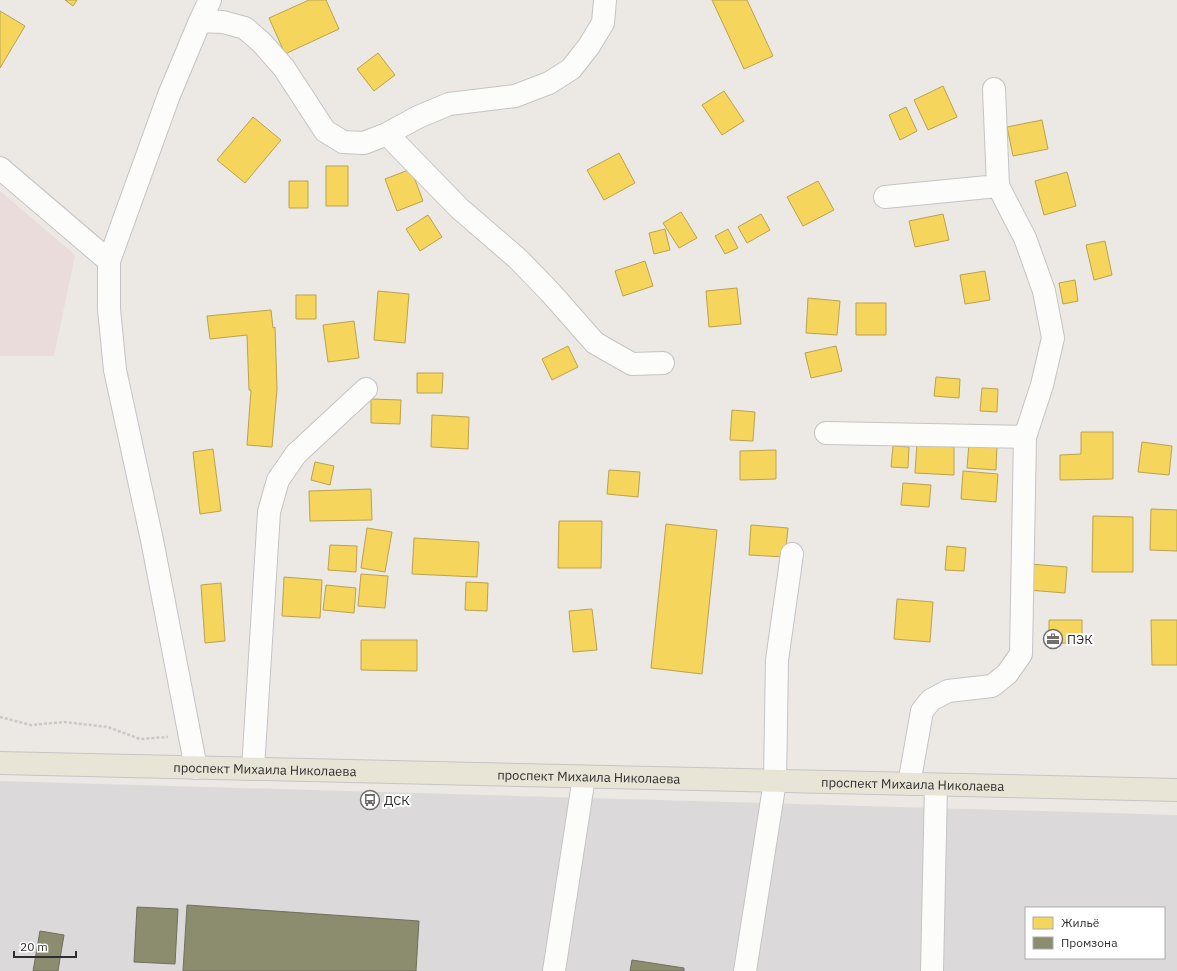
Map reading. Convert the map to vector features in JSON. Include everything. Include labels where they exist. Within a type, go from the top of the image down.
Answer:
[{"type":"main road","name":"проспект Михаила Николаева","points":[[0,763],[1177,790]]},
{"type":"street","points":[[196,768],[152,540],[115,370],[109,309],[109,261],[169,95],[210,0]]},
{"type":"street","points":[[200,21],[223,22],[245,28],[262,42],[284,68],[325,131],[343,142],[364,143],[387,134],[418,117],[450,104],[515,96],[549,83],[571,69],[589,46],[603,23],[605,0]]},
{"type":"street","points":[[910,784],[922,711],[931,700],[948,691],[992,686],[1007,674],[1021,654],[1025,437],[1042,385],[1053,338],[1044,291],[1027,244],[998,186],[994,89]]},
{"type":"street","points":[[387,134],[459,208],[518,259],[550,292],[595,343],[632,364],[663,363]]},
{"type":"street","points":[[0,168],[109,261]]},
{"type":"street","points":[[885,197],[998,186]]},
{"type":"street","points":[[253,769],[269,512],[278,480],[296,454],[366,389]]},
{"type":"street","points":[[826,433],[1025,437]]},
{"type":"street","points":[[748,970],[775,781],[777,660],[792,554]]},
{"type":"street","points":[[554,971],[584,776]]},
{"type":"street","points":[[932,971],[936,785]]},
{"type":"path","points":[[0,718],[31,725],[64,722],[108,727],[140,739],[190,736]]},
{"type":"shaded area","points":[[0,191],[75,255],[54,356],[0,356]]},
{"type":"shaded area","points":[[0,781],[1177,815],[1177,971],[0,971]]},
{"type":"building: Жильё","points":[[65,0],[77,0],[73,6]]},
{"type":"building: Жильё","points":[[309,0],[326,0],[339,29],[285,54],[269,18]]},
{"type":"building: Жильё","points":[[712,0],[747,0],[773,56],[744,69]]},
{"type":"building: Жильё","points":[[0,11],[25,26],[0,68]]},
{"type":"building: Жильё","points":[[378,53],[395,75],[374,91],[357,69]]},
{"type":"building: Жильё","points":[[943,86],[957,117],[928,130],[914,100]]},
{"type":"building: Жильё","points":[[724,91],[744,121],[722,135],[702,105]]},
{"type":"building: Жильё","points":[[906,107],[917,131],[900,140],[889,115]]},
{"type":"building: Жильё","points":[[253,117],[281,140],[245,183],[217,160]]},
{"type":"building: Жильё","points":[[1042,120],[1048,149],[1013,156],[1007,127]]},
{"type":"building: Жильё","points":[[619,153],[635,183],[604,200],[587,170]]},
{"type":"building: Жильё","points":[[326,166],[348,166],[348,206],[326,206]]},
{"type":"building: Жильё","points":[[411,169],[423,201],[397,211],[385,179]]},
{"type":"building: Жильё","points":[[1067,172],[1076,206],[1044,215],[1035,181]]},
{"type":"building: Жильё","points":[[289,181],[308,181],[308,208],[289,208]]},
{"type":"building: Жильё","points":[[818,181],[834,210],[803,226],[787,197]]},
{"type":"building: Жильё","points":[[681,212],[697,238],[679,248],[663,223]]},
{"type":"building: Жильё","points":[[761,214],[770,230],[747,243],[738,227]]},
{"type":"building: Жильё","points":[[943,214],[949,240],[915,247],[909,221]]},
{"type":"building: Жильё","points":[[428,215],[442,237],[420,251],[406,229]]},
{"type":"building: Жильё","points":[[665,229],[670,250],[654,254],[649,233]]},
{"type":"building: Жильё","points":[[728,229],[738,248],[725,254],[715,236]]},
{"type":"building: Жильё","points":[[1105,241],[1112,275],[1094,280],[1086,245]]},
{"type":"building: Жильё","points":[[645,261],[653,286],[623,296],[615,271]]},
{"type":"building: Жильё","points":[[985,271],[990,300],[965,304],[960,275]]},
{"type":"building: Жильё","points":[[1075,280],[1078,301],[1063,304],[1059,283]]},
{"type":"building: Жильё","points":[[737,288],[741,324],[709,327],[706,291]]},
{"type":"building: Жильё","points":[[378,291],[409,294],[405,343],[374,340]]},
{"type":"building: Жильё","points":[[296,295],[316,295],[316,319],[296,319]]},
{"type":"building: Жильё","points":[[808,298],[840,301],[837,335],[806,333]]},
{"type":"building: Жильё","points":[[856,303],[886,303],[886,335],[856,335]]},
{"type":"building: Жильё","points":[[271,310],[273,328],[275,327],[277,389],[272,447],[247,445],[251,390],[249,390],[247,335],[210,339],[207,316]]},
{"type":"building: Жильё","points":[[354,321],[359,358],[328,362],[323,325]]},
{"type":"building: Жильё","points":[[568,346],[578,367],[552,380],[542,359]]},
{"type":"building: Жильё","points":[[836,346],[842,371],[811,378],[805,353]]},
{"type":"building: Жильё","points":[[417,373],[443,373],[442,393],[417,393]]},
{"type":"building: Жильё","points":[[936,377],[960,379],[959,398],[934,396]]},
{"type":"building: Жильё","points":[[982,388],[998,389],[997,412],[980,411]]},
{"type":"building: Жильё","points":[[371,399],[401,400],[400,424],[371,423]]},
{"type":"building: Жильё","points":[[732,410],[755,412],[753,441],[730,440]]},
{"type":"building: Жильё","points":[[432,415],[469,417],[468,449],[431,447]]},
{"type":"building: Жильё","points":[[1081,432],[1113,432],[1113,479],[1060,480],[1060,455],[1081,454]]},
{"type":"building: Жильё","points":[[1142,442],[1172,446],[1169,475],[1138,472]]},
{"type":"building: Жильё","points":[[917,443],[954,447],[954,475],[915,473]]},
{"type":"building: Жильё","points":[[969,443],[997,445],[996,470],[967,468]]},
{"type":"building: Жильё","points":[[893,446],[909,447],[908,468],[891,467]]},
{"type":"building: Жильё","points":[[213,449],[221,511],[200,514],[193,452]]},
{"type":"building: Жильё","points":[[776,450],[776,479],[740,480],[740,451]]},
{"type":"building: Жильё","points":[[315,462],[334,466],[330,485],[311,480]]},
{"type":"building: Жильё","points":[[609,470],[640,472],[638,497],[607,494]]},
{"type":"building: Жильё","points":[[963,471],[998,474],[996,502],[961,499]]},
{"type":"building: Жильё","points":[[903,483],[931,485],[929,507],[901,505]]},
{"type":"building: Жильё","points":[[371,489],[372,520],[310,521],[309,491]]},
{"type":"building: Жильё","points":[[1151,509],[1177,510],[1177,551],[1150,550]]},
{"type":"building: Жильё","points":[[1093,516],[1133,517],[1133,572],[1092,572]]},
{"type":"building: Жильё","points":[[559,521],[602,521],[601,568],[558,568]]},
{"type":"building: Жильё","points":[[666,524],[717,530],[702,674],[651,668]]},
{"type":"building: Жильё","points":[[751,525],[788,528],[785,557],[749,555]]},
{"type":"building: Жильё","points":[[367,528],[392,532],[385,572],[361,568]]},
{"type":"building: Жильё","points":[[414,538],[479,542],[477,577],[412,574]]},
{"type":"building: Жильё","points":[[330,545],[357,546],[356,572],[328,570]]},
{"type":"building: Жильё","points":[[947,546],[966,548],[964,571],[945,570]]},
{"type":"building: Жильё","points":[[1030,564],[1067,567],[1065,593],[1028,590]]},
{"type":"building: Жильё","points":[[361,574],[388,576],[385,608],[358,606]]},
{"type":"building: Жильё","points":[[284,577],[322,580],[320,618],[282,616]]},
{"type":"building: Жильё","points":[[466,582],[488,583],[487,611],[465,610]]},
{"type":"building: Жильё","points":[[221,583],[225,641],[205,643],[201,585]]},
{"type":"building: Жильё","points":[[326,585],[356,588],[354,613],[323,610]]},
{"type":"building: Жильё","points":[[897,599],[933,602],[930,642],[894,639]]},
{"type":"building: Жильё","points":[[592,609],[597,650],[573,652],[569,611]]},
{"type":"building: Жильё","points":[[1049,620],[1082,620],[1082,643],[1049,643]]},
{"type":"building: Жильё","points":[[1151,620],[1177,620],[1177,665],[1152,665]]},
{"type":"building: Жильё","points":[[361,640],[417,640],[417,671],[361,670]]},
{"type":"building: Промзона","points":[[187,905],[419,921],[416,971],[183,971]]},
{"type":"building: Промзона","points":[[137,907],[178,909],[175,964],[134,962]]},
{"type":"building: Промзона","points":[[40,931],[64,935],[58,971],[33,971]]},
{"type":"building: Промзона","points":[[632,960],[684,968],[684,971],[630,971]]},
{"type":"place","name":"ПЭК","points":[[1053,639]]},
{"type":"place","name":"ДСК","points":[[370,800]]}]
